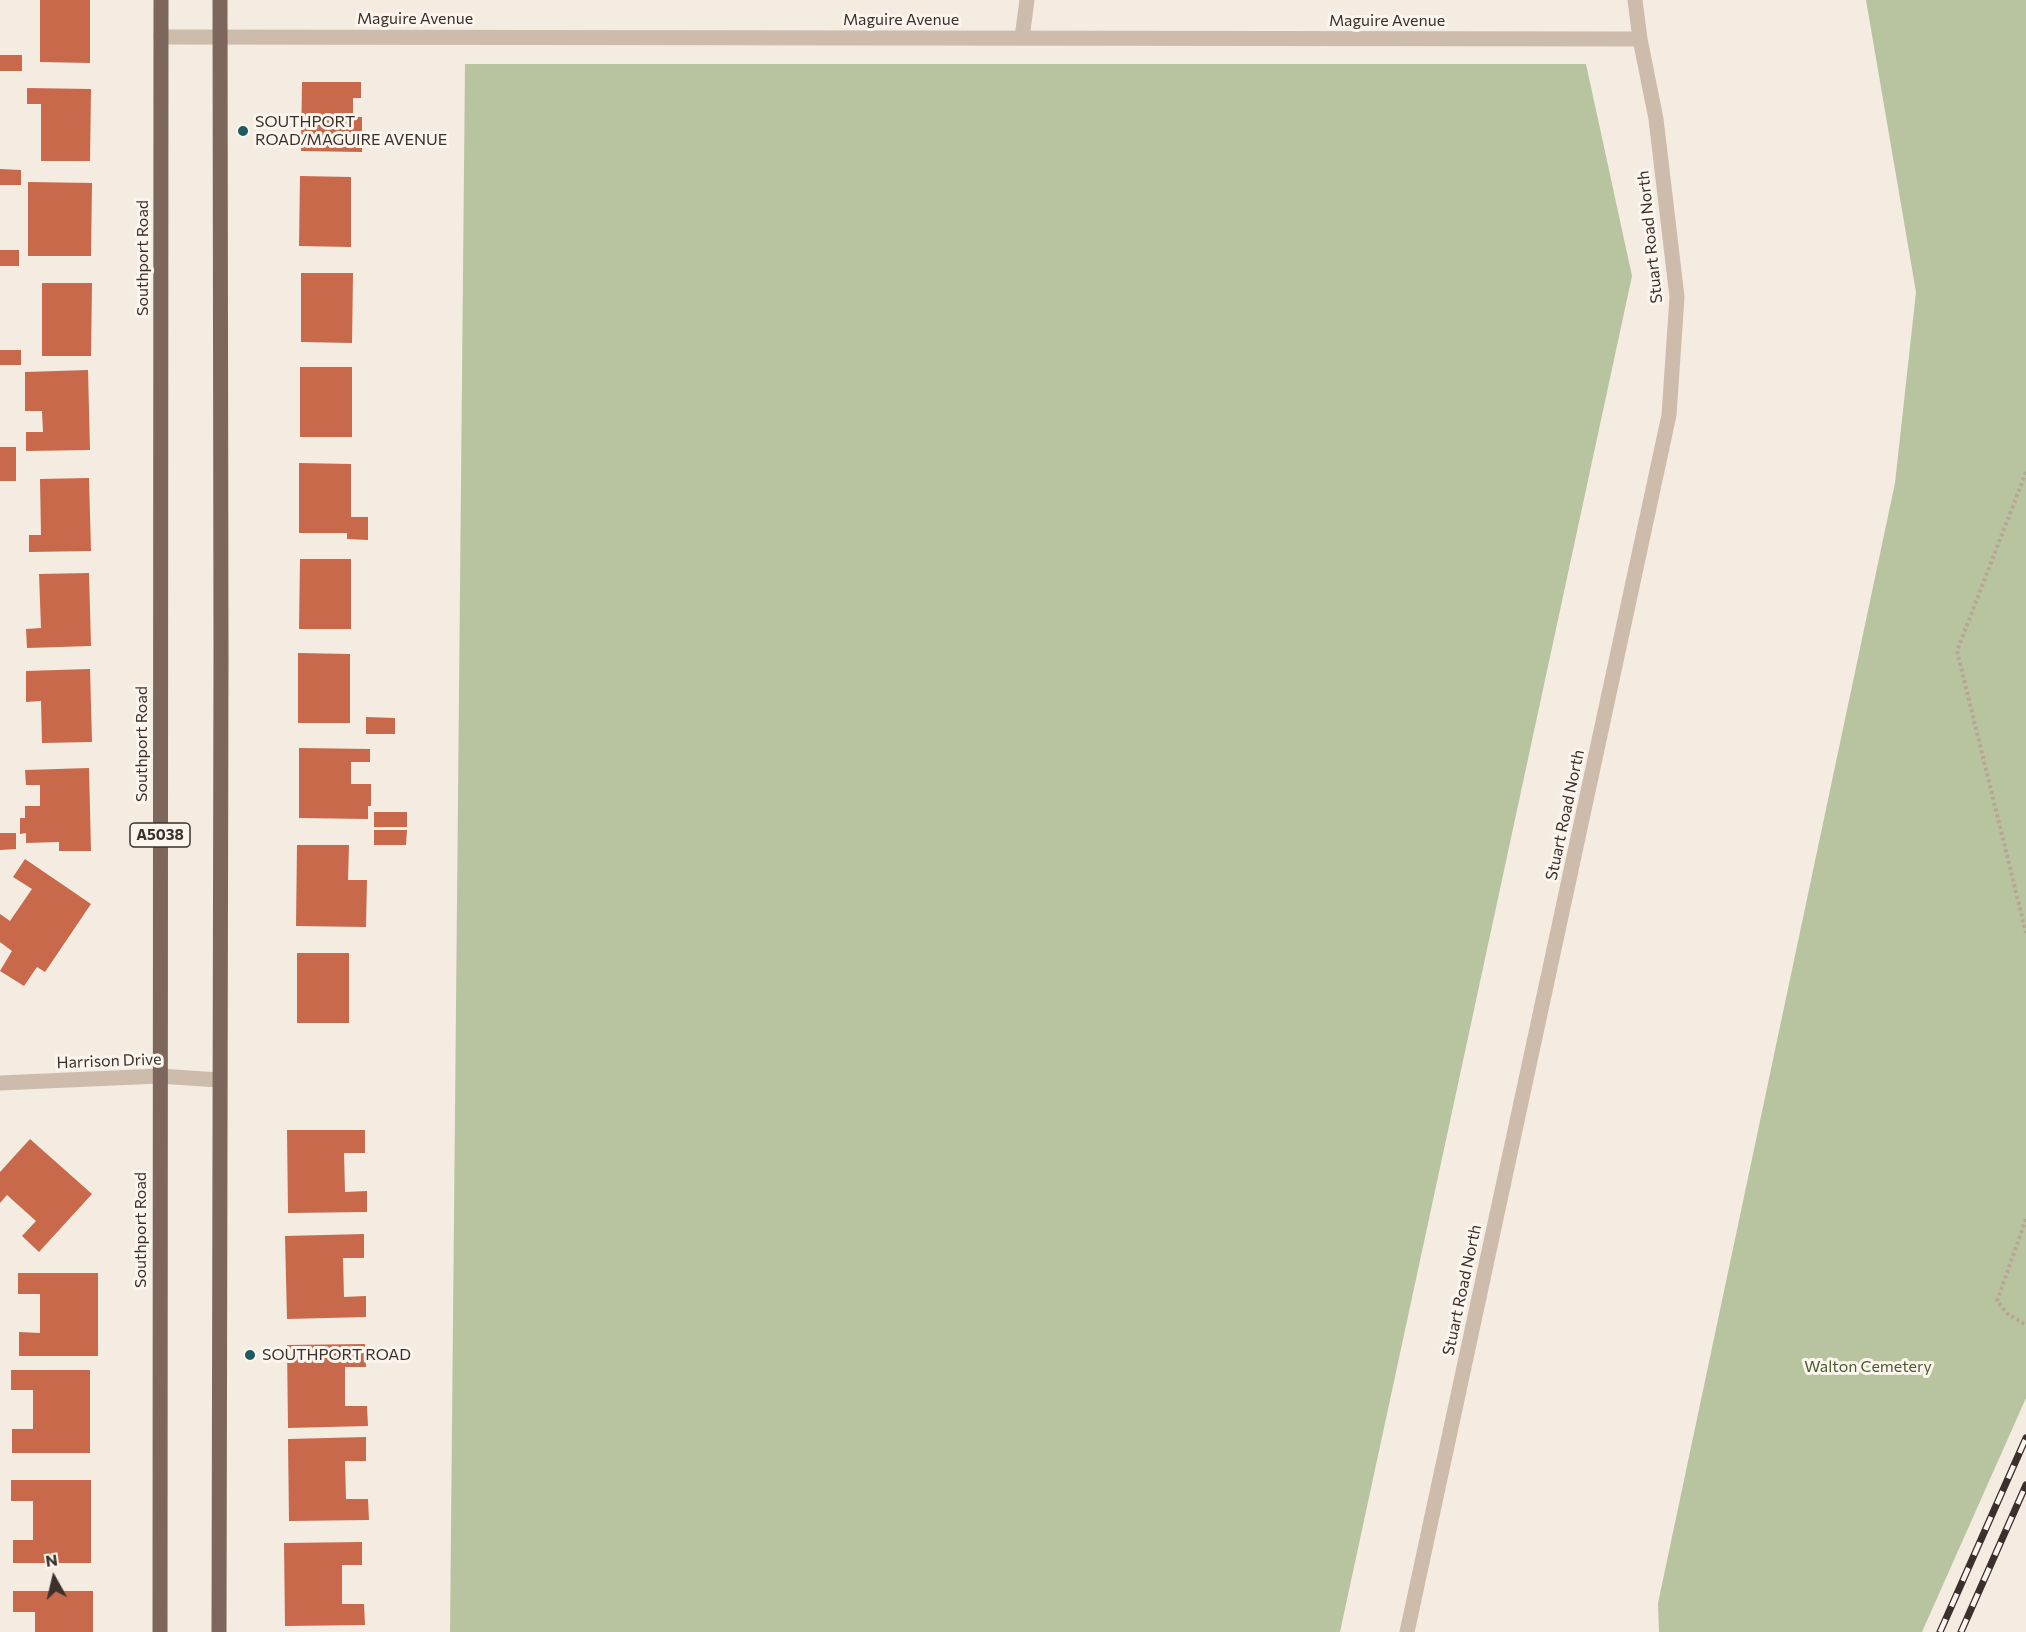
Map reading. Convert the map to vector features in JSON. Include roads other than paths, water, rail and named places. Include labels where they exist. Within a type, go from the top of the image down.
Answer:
[{"type":"main road","name":"Southport Road","points":[[160,1632],[161,0]]},
{"type":"main road","points":[[219,0],[221,678],[219,1632]]},
{"type":"street","points":[[1022,38],[1027,0]]},
{"type":"street","name":"Stuart Road North","points":[[1407,1632],[1669,415],[1677,297],[1656,119],[1640,39],[1635,0]]},
{"type":"street","name":"Maguire Avenue","points":[[161,37],[1640,39]]},
{"type":"street","name":"Harrison Drive","points":[[0,1083],[159,1076],[219,1080]]},
{"type":"railway","points":[[1940,1632],[2026,1438]]},
{"type":"railway","points":[[1961,1632],[2026,1485]]},
{"type":"place","name":"SOUTHPORT ROAD/MAGUIRE AVENUE","points":[[243,131]]},
{"type":"place","name":"SOUTHPORT ROAD","points":[[250,1355]]},
{"type":"park label","name":"Walton Cemetery","points":[[1868,1367]]}]
